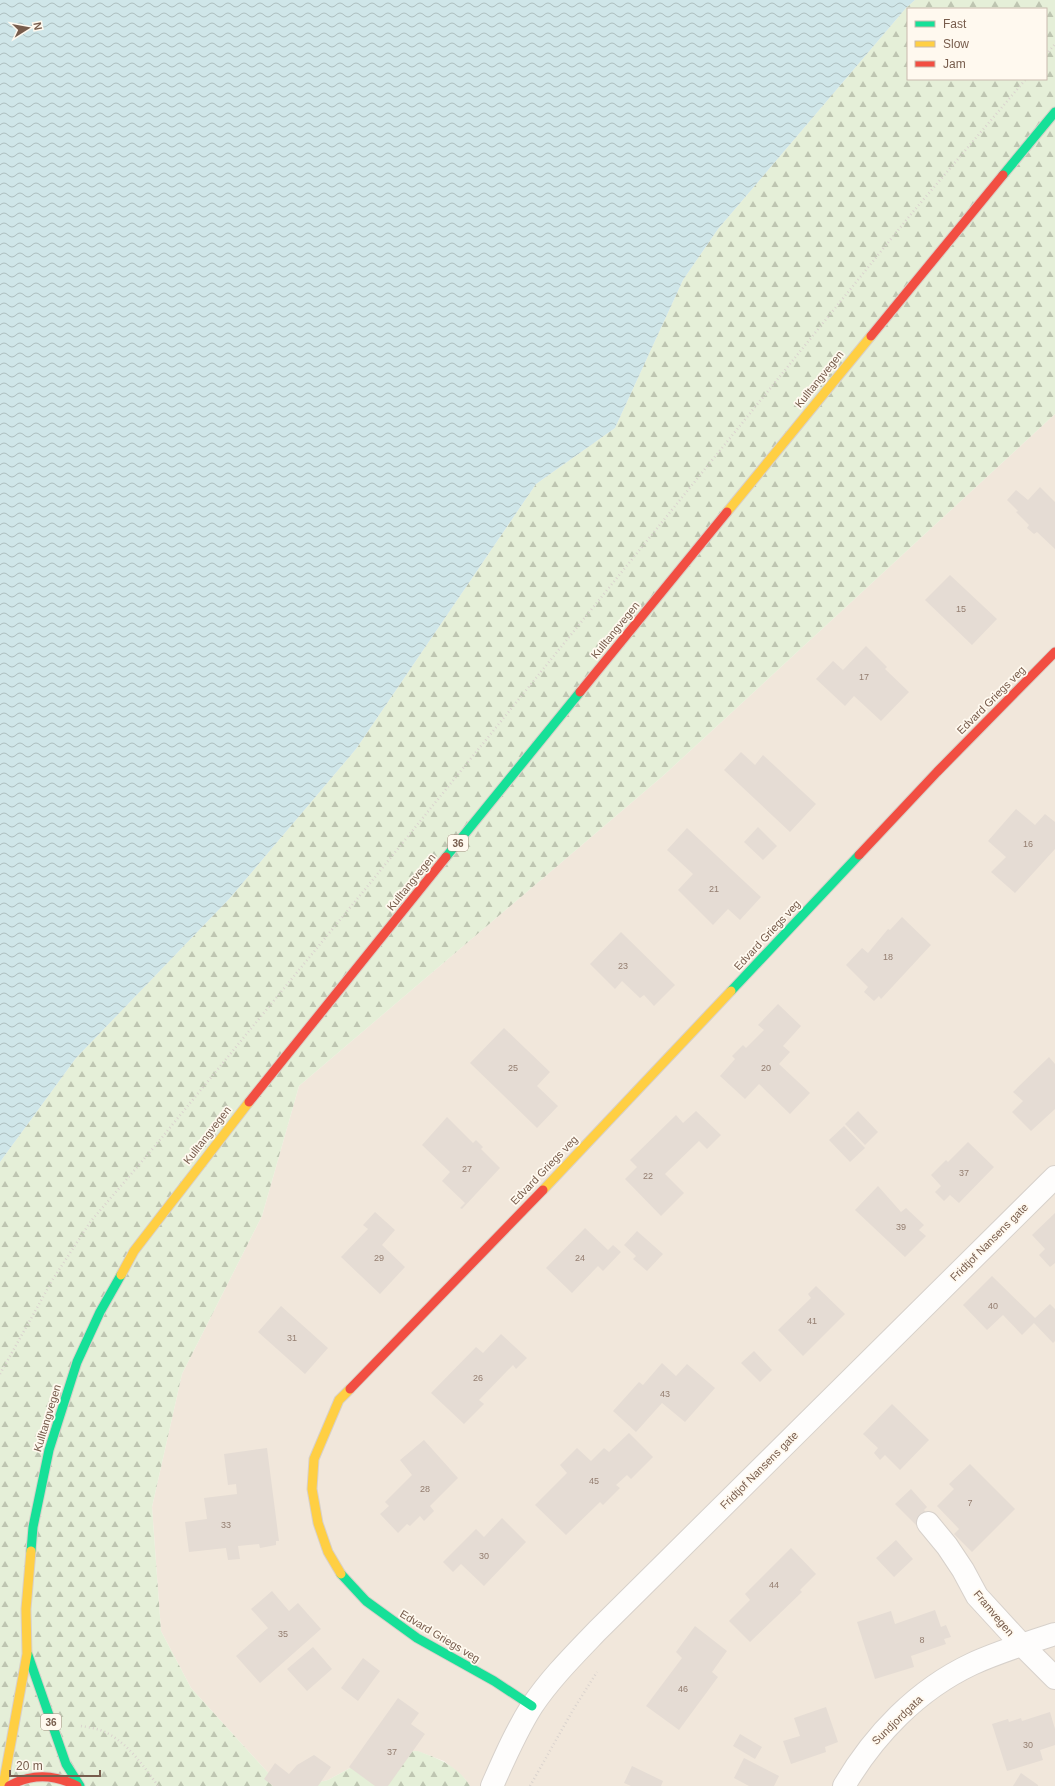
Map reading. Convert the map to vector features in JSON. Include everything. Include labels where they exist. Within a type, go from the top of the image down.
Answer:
[{"type":"main road","name":"Kulltangvegen","points":[[3,1786],[27,1654],[26,1609],[31,1542],[39,1490],[49,1450],[77,1362],[100,1312],[134,1251],[219,1139],[552,726],[1055,112]]},
{"type":"main road","name":"Edvard Griegs veg","points":[[532,1706],[494,1681],[417,1638],[366,1601],[344,1578],[328,1552],[318,1523],[312,1489],[314,1459],[339,1400],[555,1177],[937,772],[1055,652]]},
{"type":"main road","name":"Kulltangvegen","points":[[27,1654],[66,1764],[80,1786]]},
{"type":"main road","points":[[10,1786],[17,1781],[33,1776],[51,1775],[68,1780],[77,1786]]},
{"type":"street","name":"Fridtjof Nansens gate","points":[[492,1786],[515,1737],[532,1706],[561,1670],[597,1631],[1055,1176]]},
{"type":"street","name":"Framvegen","points":[[928,1523],[947,1546],[963,1570],[977,1596],[1055,1678]]},
{"type":"street","name":"Sundjordgata","points":[[844,1786],[853,1769],[872,1743],[918,1697],[971,1664],[1055,1634]]},
{"type":"path","points":[[1047,54],[1055,44]]},
{"type":"path","points":[[0,1374],[49,1285],[91,1221],[150,1152],[371,882],[912,213],[1025,80]]},
{"type":"path","points":[[530,1786],[573,1710],[602,1666]]},
{"type":"path","points":[[75,1724],[100,1730],[120,1741],[142,1764],[158,1786]]},
{"type":"shaded area","points":[[1055,414],[1055,1786],[470,1786],[465,1779],[444,1761],[417,1751],[389,1752],[365,1760],[328,1780],[303,1786],[280,1786],[191,1688],[161,1631],[152,1507],[182,1374],[262,1216],[299,1086],[664,775]]},
{"type":"green space","points":[[915,0],[1055,0],[1055,414],[664,775],[299,1086],[262,1216],[182,1374],[152,1507],[161,1631],[191,1688],[280,1786],[0,1786],[0,1162],[76,1058],[230,898],[356,749],[536,484],[615,428],[683,280],[718,229],[906,8]]},
{"type":"green space","points":[[418,1751],[441,1760],[454,1768],[470,1786],[303,1786],[328,1780],[365,1760],[389,1752]]},
{"type":"water","points":[[0,0],[915,0],[906,8],[718,229],[683,280],[615,428],[536,484],[356,749],[230,898],[76,1058],[0,1162]]},
{"type":"building","points":[[1040,487],[1055,502],[1055,549],[1037,532],[1034,534],[1027,528],[1029,525],[1007,500],[1016,490],[1028,500]]},
{"type":"building","points":[[950,575],[997,619],[972,645],[925,600]]},
{"type":"building","points":[[866,646],[887,667],[885,669],[909,692],[881,721],[854,696],[845,706],[816,679],[833,661],[843,670]]},
{"type":"building","points":[[741,752],[755,765],[763,755],[816,804],[790,832],[724,770]]},
{"type":"building","points":[[1016,809],[1035,825],[1045,814],[1055,822],[1055,849],[1015,893],[991,872],[1006,857],[988,841]]},
{"type":"building","points":[[758,827],[777,846],[763,860],[744,842]]},
{"type":"building","points":[[687,828],[761,897],[740,920],[728,909],[713,925],[678,890],[693,874],[667,850]]},
{"type":"building","points":[[902,917],[931,945],[881,999],[879,996],[874,1001],[864,992],[868,987],[846,965],[862,948],[868,953],[888,929],[890,930]]},
{"type":"building","points":[[621,932],[675,985],[654,1006],[644,995],[640,998],[622,981],[615,989],[590,964]]},
{"type":"building","points":[[778,1004],[801,1026],[783,1046],[790,1052],[779,1064],[810,1093],[790,1114],[759,1084],[745,1099],[720,1076],[735,1059],[732,1056],[743,1045],[746,1048],[764,1030],[758,1025]]},
{"type":"building","points":[[504,1028],[550,1072],[537,1086],[558,1106],[537,1128],[470,1063]]},
{"type":"building","points":[[1049,1057],[1055,1064],[1055,1109],[1031,1131],[1012,1112],[1023,1101],[1013,1092]]},
{"type":"building","points":[[696,1111],[721,1135],[707,1149],[699,1141],[665,1174],[684,1193],[661,1216],[625,1179],[637,1167],[630,1160],[676,1115],[683,1123]]},
{"type":"building","points":[[858,1111],[878,1132],[865,1145],[845,1124]]},
{"type":"building","points":[[447,1117],[473,1143],[476,1140],[483,1147],[481,1149],[500,1168],[462,1209],[460,1208],[465,1203],[442,1181],[450,1172],[422,1145]]},
{"type":"building","points":[[844,1126],[865,1148],[850,1162],[829,1140]]},
{"type":"building","points":[[968,1142],[994,1167],[959,1203],[950,1195],[944,1201],[935,1192],[941,1186],[931,1175],[946,1160],[948,1162]]},
{"type":"building","points":[[878,1186],[901,1212],[906,1208],[924,1225],[919,1230],[926,1236],[905,1257],[855,1210]]},
{"type":"building","points":[[375,1212],[395,1230],[382,1245],[405,1267],[380,1294],[341,1257],[368,1229],[363,1225]]},
{"type":"building","points":[[1055,1213],[1055,1263],[1050,1267],[1039,1255],[1045,1249],[1032,1235]]},
{"type":"building","points":[[585,1228],[608,1250],[613,1245],[621,1252],[603,1271],[598,1266],[572,1293],[546,1268]]},
{"type":"building","points":[[637,1231],[663,1254],[647,1271],[633,1259],[636,1256],[624,1245]]},
{"type":"building","points":[[992,1276],[1035,1318],[1050,1304],[1055,1309],[1055,1341],[1053,1343],[1034,1323],[1022,1335],[1003,1315],[987,1330],[963,1305]]},
{"type":"building","points":[[816,1286],[845,1314],[803,1356],[778,1330],[811,1298],[808,1294]]},
{"type":"building","points":[[281,1306],[328,1348],[305,1374],[258,1332]]},
{"type":"building","points":[[501,1334],[527,1358],[516,1369],[513,1365],[479,1400],[484,1404],[464,1424],[431,1393],[476,1347],[483,1353]]},
{"type":"building","points":[[754,1351],[772,1370],[760,1382],[741,1363]]},
{"type":"building","points":[[662,1363],[676,1376],[687,1364],[715,1388],[685,1422],[662,1403],[636,1432],[613,1411],[639,1382],[643,1385]]},
{"type":"building","points":[[892,1404],[929,1440],[900,1470],[885,1455],[880,1460],[874,1453],[878,1448],[863,1434]]},
{"type":"building","points":[[629,1433],[653,1457],[631,1479],[627,1475],[616,1485],[620,1488],[603,1505],[600,1502],[566,1535],[535,1505],[567,1473],[560,1465],[577,1448],[591,1461],[604,1448],[609,1452]]},
{"type":"building","points":[[424,1440],[458,1478],[430,1506],[434,1511],[424,1521],[420,1516],[410,1526],[407,1524],[398,1533],[380,1514],[389,1506],[385,1502],[412,1475],[400,1460]]},
{"type":"building","points":[[267,1448],[279,1541],[276,1541],[276,1545],[260,1548],[259,1544],[238,1546],[240,1559],[228,1560],[226,1548],[189,1552],[185,1522],[207,1519],[204,1498],[237,1494],[236,1484],[228,1485],[224,1454]]},
{"type":"building","points":[[970,1464],[1015,1509],[972,1552],[954,1534],[959,1529],[937,1506],[954,1489],[949,1484]]},
{"type":"building","points":[[911,1489],[927,1507],[924,1510],[931,1518],[920,1529],[895,1504]]},
{"type":"building","points":[[502,1518],[526,1542],[484,1586],[461,1564],[453,1572],[443,1562],[476,1529],[484,1537]]},
{"type":"building","points":[[896,1540],[913,1559],[894,1577],[876,1558]]},
{"type":"building","points":[[791,1548],[816,1574],[800,1590],[802,1592],[750,1642],[729,1621],[750,1600],[745,1594]]},
{"type":"building","points":[[272,1591],[289,1611],[298,1603],[321,1629],[260,1683],[236,1656],[268,1628],[251,1609]]},
{"type":"building","points":[[935,1610],[941,1627],[946,1625],[951,1637],[944,1639],[946,1644],[911,1656],[914,1667],[875,1679],[857,1622],[891,1611],[895,1624]]},
{"type":"building","points":[[695,1626],[727,1651],[712,1672],[718,1677],[679,1730],[646,1706],[682,1658],[676,1652]]},
{"type":"building","points":[[313,1647],[332,1669],[307,1691],[287,1669]]},
{"type":"building","points":[[363,1658],[380,1671],[358,1701],[341,1688]]},
{"type":"building","points":[[398,1698],[419,1713],[411,1724],[425,1734],[388,1786],[375,1786],[349,1767]]},
{"type":"building","points":[[826,1707],[838,1742],[825,1747],[826,1752],[791,1764],[783,1741],[800,1736],[794,1718]]},
{"type":"building","points":[[1050,1712],[1055,1729],[1055,1745],[1040,1750],[1043,1760],[1007,1771],[992,1724],[1008,1719],[1009,1722],[1021,1718],[1022,1721]]},
{"type":"building","points":[[740,1734],[762,1747],[755,1759],[733,1746]]},
{"type":"building","points":[[314,1755],[331,1767],[318,1786],[273,1786],[264,1779],[275,1763],[289,1774],[297,1765]]},
{"type":"building","points":[[744,1758],[779,1776],[774,1786],[749,1786],[734,1778]]},
{"type":"building","points":[[632,1766],[663,1781],[661,1786],[631,1786],[624,1783]]},
{"type":"building","points":[[1021,1773],[1038,1785],[1038,1786],[1013,1786]]},
{"type":"traffic: fast","points":[[1003,175],[1055,112]]},
{"type":"traffic: fast","points":[[446,857],[580,692]]},
{"type":"traffic: fast","points":[[731,991],[859,855]]},
{"type":"traffic: fast","points":[[31,1551],[33,1527],[49,1450],[77,1362],[100,1312],[121,1275]]},
{"type":"traffic: fast","points":[[341,1574],[366,1601],[417,1638],[494,1681],[532,1706]]},
{"type":"traffic: fast","points":[[28,1655],[66,1764],[80,1786]]},
{"type":"traffic: slow","points":[[727,512],[871,336]]},
{"type":"traffic: slow","points":[[543,1190],[731,991]]},
{"type":"traffic: slow","points":[[121,1275],[134,1251],[249,1102]]},
{"type":"traffic: slow","points":[[341,1574],[328,1552],[318,1523],[312,1489],[314,1459],[339,1400],[350,1389]]},
{"type":"traffic: slow","points":[[3,1786],[27,1654],[26,1609],[31,1551]]},
{"type":"traffic: jam","points":[[871,336],[1003,175]]},
{"type":"traffic: jam","points":[[580,692],[727,512]]},
{"type":"traffic: jam","points":[[859,855],[937,772],[1055,652]]},
{"type":"traffic: jam","points":[[249,1102],[446,857]]},
{"type":"traffic: jam","points":[[350,1389],[543,1190]]},
{"type":"traffic: jam","points":[[9,1786],[35,1777],[51,1777],[77,1786]]}]
